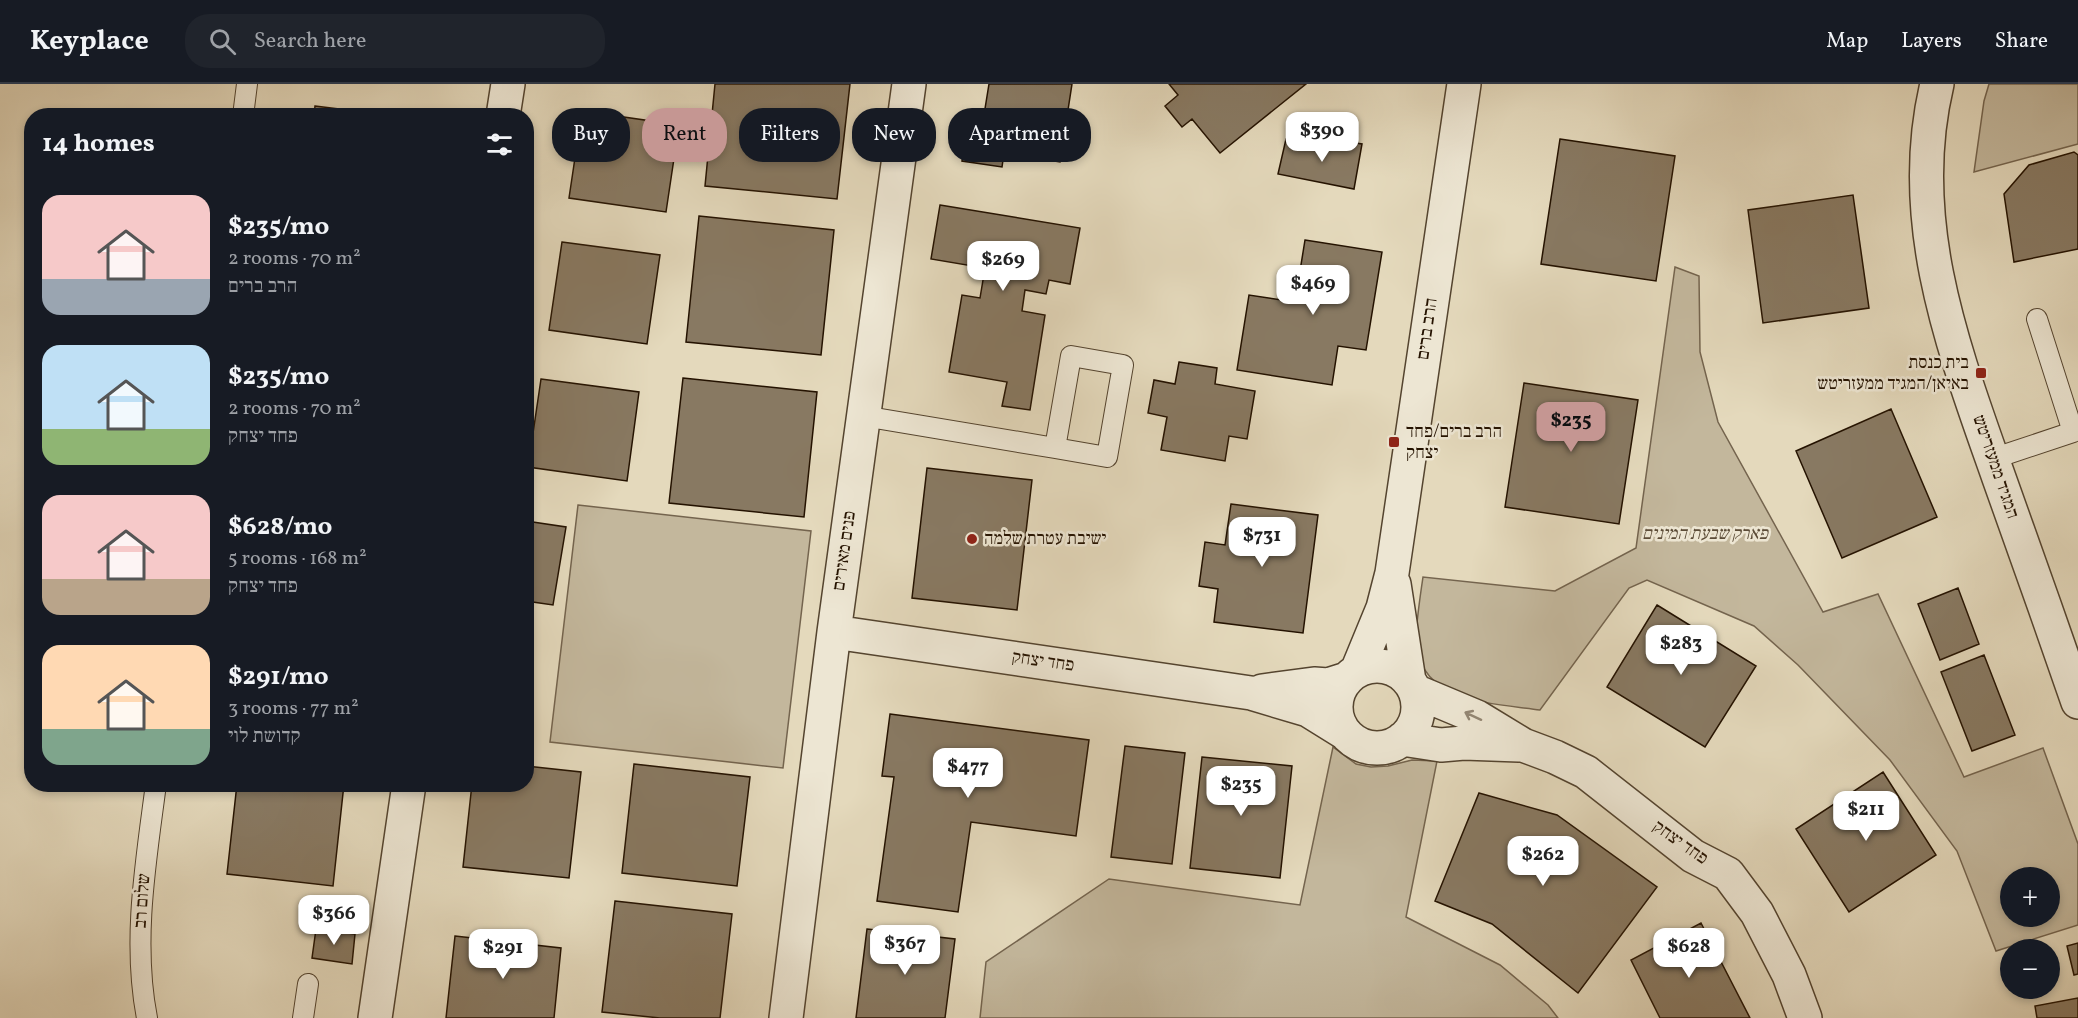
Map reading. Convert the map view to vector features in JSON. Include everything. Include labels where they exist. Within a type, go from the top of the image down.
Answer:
[{"type":"street","points":[[504,108],[508,84]]},
{"type":"street","name":"פנים מאירים","points":[[786,1018],[834,632],[909,84]]},
{"type":"street","name":"הרב ברים","points":[[1352,675],[1383,608],[1392,573],[1464,84]]},
{"type":"street","name":"המגיד ממעזריטש","points":[[1937,84],[1933,100],[1925,172],[1930,245],[1947,322],[1992,459],[2078,702]]},
{"type":"street","name":"הרב ברים","points":[[1392,573],[1412,686]]},
{"type":"street","name":"פחד יצחק","points":[[834,632],[1251,693],[1308,710],[1345,733]]},
{"type":"street","points":[[1375,665],[1385,666],[1402,674],[1412,686],[1418,701],[1415,722],[1402,739],[1385,747],[1366,746],[1345,733],[1337,718],[1338,693],[1352,675],[1375,665]]},
{"type":"street","name":"פחד יצחק","points":[[1251,693],[1314,684],[1328,685],[1352,675]]},
{"type":"street","name":"פחד יצחק","points":[[1412,686],[1477,717],[1523,745],[1556,757],[1586,772],[1693,856],[1728,874],[1757,913],[1790,975],[1805,1018]]},
{"type":"street","name":"פחד יצחק","points":[[1402,739],[1441,745],[1464,743],[1523,745]]},
{"type":"street","points":[[375,1018],[408,792]]},
{"type":"lane","points":[[244,108],[247,84]]},
{"type":"lane","points":[[1992,459],[2073,432],[2037,319]]},
{"type":"lane","points":[[863,416],[1107,457],[1124,365],[1071,357],[1055,448]]},
{"type":"lane","name":"שלום רב","points":[[147,1018],[140,939],[144,873],[155,792]]},
{"type":"lane","points":[[303,1018],[308,984]]},
{"type":"green space","points":[[1989,84],[2078,84],[2078,144],[1974,172],[1984,101]]},
{"type":"green space","name":"פארק שבעת המינים","points":[[1675,267],[1699,276],[1700,352],[1718,422],[1823,612],[1878,594],[1964,777],[2043,748],[2078,844],[2078,925],[2034,939],[2000,939],[2000,950],[1996,951],[1957,851],[1890,760],[1798,665],[1754,626],[1647,580],[1629,588],[1540,710],[1500,705],[1460,696],[1442,687],[1428,675],[1419,658],[1416,636],[1423,577],[1555,591],[1636,548]]},
{"type":"green space","points":[[578,505],[811,531],[783,768],[550,742]]},
{"type":"green space","points":[[1333,747],[1356,764],[1371,767],[1388,766],[1412,760],[1437,761],[1406,917],[1500,965],[1548,1005],[1558,1018],[980,1018],[986,962],[1109,879],[1300,905]]},
{"type":"building","points":[[715,84],[850,84],[837,199],[705,186],[707,162],[727,162],[727,108],[713,108]]},
{"type":"building","points":[[989,84],[1072,84],[1068,108],[985,108]]},
{"type":"building","points":[[1169,84],[1306,84],[1220,153],[1192,119],[1182,127],[1165,106],[1178,95]]},
{"type":"building","points":[[630,118],[642,120],[642,162],[673,162],[666,212],[569,198],[574,162],[630,162]]},
{"type":"building","points":[[1286,139],[1340,149],[1342,141],[1362,144],[1354,189],[1278,174]]},
{"type":"building","points":[[1560,139],[1675,156],[1656,281],[1541,264]]},
{"type":"building","points":[[2074,152],[2078,155],[2078,249],[2014,262],[2004,194],[2029,165]]},
{"type":"building","points":[[969,162],[1003,162],[1002,167]]},
{"type":"building","points":[[1853,195],[1869,308],[1763,323],[1748,210]]},
{"type":"building","points":[[940,205],[1080,228],[1070,284],[1049,280],[1046,294],[1025,290],[1022,311],[1045,315],[1030,410],[1002,406],[1007,382],[949,372],[962,295],[980,298],[985,268],[931,259]]},
{"type":"building","points":[[699,216],[834,230],[821,355],[686,342]]},
{"type":"building","points":[[1305,240],[1382,252],[1366,350],[1338,346],[1332,385],[1237,370],[1249,295],[1295,302]]},
{"type":"building","points":[[562,242],[660,255],[647,344],[549,330]]},
{"type":"building","points":[[1179,362],[1217,368],[1215,384],[1255,391],[1247,439],[1229,436],[1225,461],[1161,450],[1167,417],[1148,413],[1154,380],[1175,384]]},
{"type":"building","points":[[683,378],[817,392],[804,517],[669,503]]},
{"type":"building","points":[[541,379],[639,392],[627,481],[534,468],[534,426]]},
{"type":"building","points":[[1524,383],[1638,400],[1619,524],[1505,507]]},
{"type":"building","points":[[1891,409],[1937,517],[1842,558],[1796,451]]},
{"type":"building","name":"ישיבת עטרת שלמה","points":[[927,468],[1032,480],[1017,610],[912,598]]},
{"type":"building","points":[[1231,504],[1318,515],[1303,633],[1214,622],[1218,589],[1199,586],[1205,542],[1225,545]]},
{"type":"building","points":[[534,522],[566,527],[553,605],[534,602]]},
{"type":"building","points":[[1958,588],[1979,644],[1940,660],[1918,604]]},
{"type":"building","points":[[1657,605],[1756,666],[1705,747],[1607,687]]},
{"type":"building","points":[[1984,655],[2015,735],[1972,751],[1941,672]]},
{"type":"building","points":[[890,714],[1089,740],[1076,836],[971,822],[958,912],[877,901],[894,777],[882,776]]},
{"type":"building","points":[[1125,746],[1185,753],[1172,864],[1111,857]]},
{"type":"building","points":[[1202,757],[1292,766],[1280,878],[1190,868]]},
{"type":"building","points":[[634,764],[750,777],[737,886],[622,873]]},
{"type":"building","points":[[534,767],[581,772],[569,878],[463,867],[471,792],[534,792]]},
{"type":"building","points":[[1883,772],[1936,855],[1849,912],[1796,829]]},
{"type":"building","points":[[236,792],[343,792],[333,886],[227,874]]},
{"type":"building","points":[[1479,793],[1557,815],[1657,887],[1578,993],[1492,924],[1435,901]]},
{"type":"building","points":[[615,901],[732,914],[720,1018],[660,1018],[602,1012]]},
{"type":"building","points":[[1701,923],[1750,1018],[1660,1018],[1631,960]]},
{"type":"building","points":[[316,929],[355,934],[352,964],[312,958]]},
{"type":"building","points":[[867,929],[955,939],[945,1018],[856,1018]]},
{"type":"building","points":[[455,936],[561,948],[554,1018],[446,1018]]},
{"type":"building","points":[[2078,943],[2078,974],[2074,975],[2067,946]]},
{"type":"building","points":[[2078,998],[2078,1018],[2037,1018],[2035,1006]]},
{"type":"place","name":"בית כנסת באיאן/המגיד ממעזריטש","points":[[1981,373]]},
{"type":"place","name":"הרב ברים/פחד יצחק","points":[[1394,442]]},
{"type":"place","name":"ישיבת עטרת שלמה","points":[[972,539]]}]
